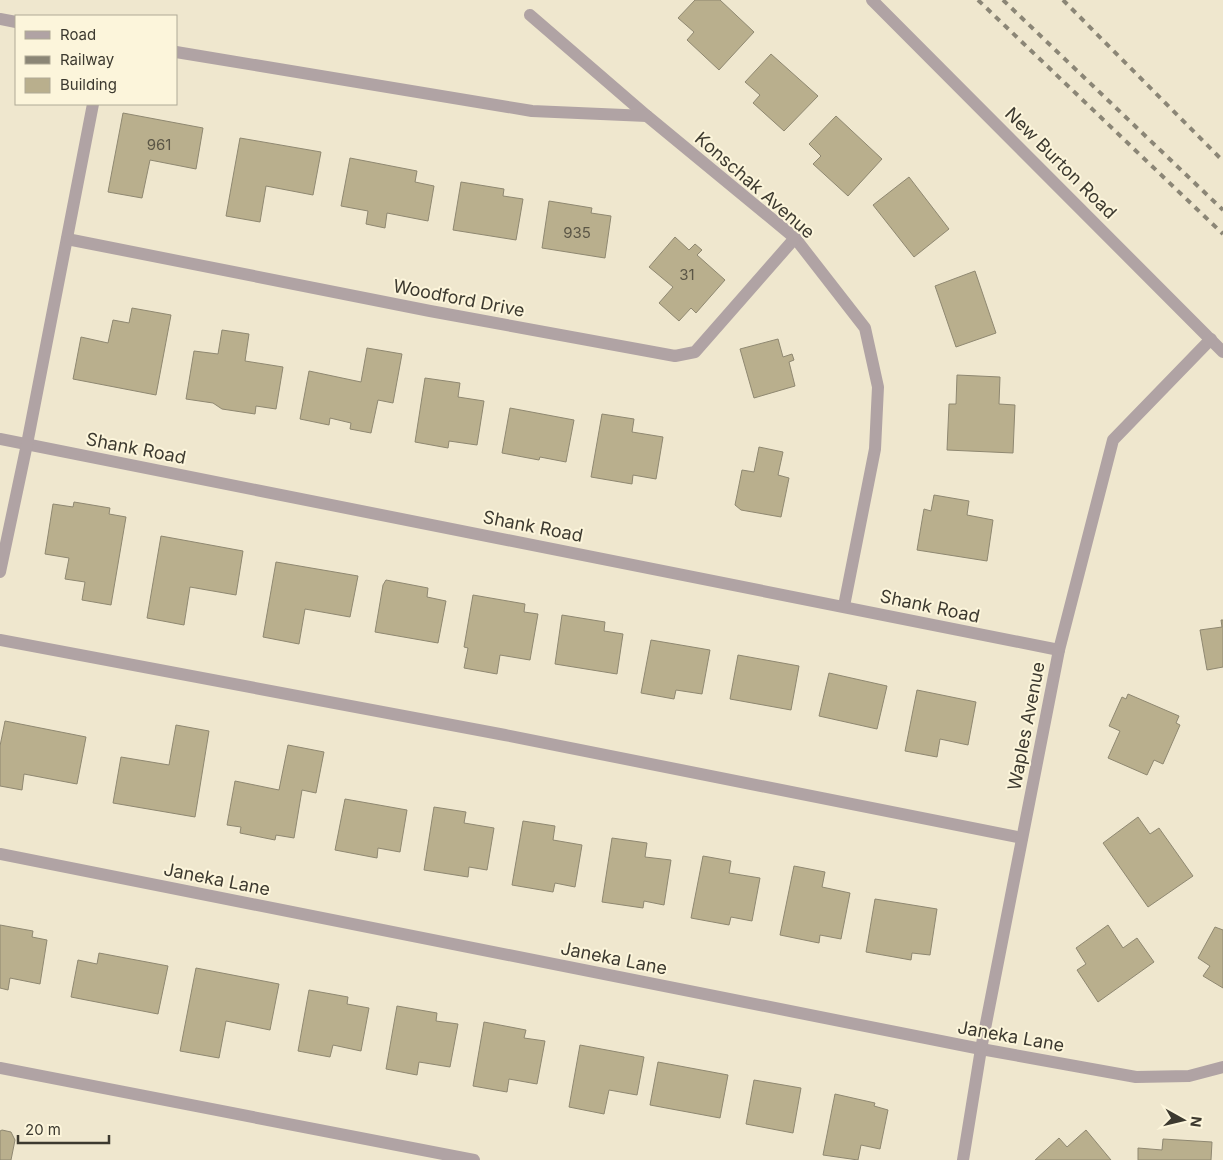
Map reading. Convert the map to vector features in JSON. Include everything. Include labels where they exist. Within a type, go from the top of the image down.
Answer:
[{"type":"street","name":"New Burton Road","points":[[872,0],[1223,352]]},
{"type":"street","name":"Konschak Avenue","points":[[530,15],[647,116],[795,238],[865,328],[878,386],[875,449],[844,606]]},
{"type":"street","points":[[0,19],[15,22]]},
{"type":"street","points":[[178,52],[532,111],[647,116]]},
{"type":"street","points":[[0,572],[27,444],[93,105]]},
{"type":"street","name":"Woodford Drive","points":[[67,239],[430,311],[675,356],[696,352],[795,238]]},
{"type":"street","name":"Waples Avenue","points":[[963,1160],[981,1049],[1059,650],[1113,440],[1211,339]]},
{"type":"street","name":"Shank Road","points":[[0,439],[1059,650]]},
{"type":"street","points":[[0,640],[515,737],[1022,838]]},
{"type":"street","name":"Janeka Lane","points":[[0,854],[981,1049],[1136,1077],[1189,1076],[1223,1067]]},
{"type":"street","points":[[0,1068],[474,1160]]},
{"type":"building","points":[[695,0],[720,0],[754,32],[719,70],[687,40],[694,32],[678,18]]},
{"type":"building","points":[[771,54],[818,96],[784,131],[753,103],[760,95],[745,82]]},
{"type":"building","points":[[123,113],[203,128],[196,169],[150,160],[142,198],[108,192]]},
{"type":"building","points":[[836,116],[882,159],[848,196],[813,164],[821,156],[809,144]]},
{"type":"building","points":[[240,138],[321,152],[313,195],[266,186],[260,222],[226,216]]},
{"type":"building","points":[[350,158],[417,171],[415,182],[434,186],[428,221],[387,213],[385,228],[366,224],[368,211],[341,206]]},
{"type":"building","points":[[909,177],[949,229],[914,257],[873,205]]},
{"type":"building","points":[[461,182],[504,189],[503,196],[523,199],[516,240],[453,230]]},
{"type":"building","points":[[549,201],[592,208],[591,213],[611,216],[605,258],[542,248]]},
{"type":"building","points":[[675,237],[689,250],[695,244],[702,250],[697,255],[725,280],[696,313],[691,308],[679,321],[659,303],[673,287],[649,267]]},
{"type":"building","points":[[975,271],[996,333],[956,347],[935,286]]},
{"type":"building","points":[[132,308],[171,315],[156,395],[73,379],[81,337],[108,343],[113,320],[129,323]]},
{"type":"building","points":[[222,330],[249,334],[245,361],[283,367],[276,409],[256,406],[255,414],[222,409],[213,403],[186,399],[194,351],[218,354]]},
{"type":"building","points":[[778,339],[783,357],[792,354],[794,360],[789,362],[795,386],[754,398],[740,349]]},
{"type":"building","points":[[367,348],[402,354],[393,403],[378,400],[371,433],[350,429],[351,423],[330,418],[329,425],[300,419],[309,371],[361,382]]},
{"type":"building","points":[[957,375],[1000,377],[999,404],[1015,405],[1013,453],[947,450],[949,404],[956,404]]},
{"type":"building","points":[[425,378],[460,383],[458,397],[484,401],[477,445],[449,441],[448,448],[415,442]]},
{"type":"building","points":[[510,408],[574,420],[566,462],[540,457],[539,460],[502,453]]},
{"type":"building","points":[[602,414],[634,419],[632,432],[663,437],[656,479],[633,475],[632,484],[591,477]]},
{"type":"building","points":[[759,447],[783,452],[778,475],[789,478],[781,517],[741,510],[735,505],[742,470],[754,472]]},
{"type":"building","points":[[934,495],[969,501],[967,515],[993,520],[987,561],[917,550],[924,509],[931,511]]},
{"type":"building","points":[[74,502],[110,508],[109,514],[126,517],[111,605],[82,600],[85,582],[65,579],[69,558],[45,554],[53,504],[73,507]]},
{"type":"building","points":[[161,536],[243,551],[236,595],[190,587],[184,625],[147,618]]},
{"type":"building","points":[[276,562],[358,576],[350,617],[305,609],[299,644],[263,637]]},
{"type":"building","points":[[386,580],[428,588],[427,597],[446,601],[438,643],[375,632],[383,585]]},
{"type":"building","points":[[473,595],[525,604],[524,612],[538,614],[530,660],[500,655],[497,674],[464,668],[468,648],[464,647]]},
{"type":"building","points":[[562,615],[605,622],[604,631],[623,634],[617,674],[555,664]]},
{"type":"building","points":[[1221,620],[1223,620],[1223,667],[1207,670],[1200,630],[1222,627]]},
{"type":"building","points":[[651,640],[710,650],[702,694],[676,690],[674,699],[641,693]]},
{"type":"building","points":[[738,655],[799,666],[791,710],[730,699]]},
{"type":"building","points":[[829,673],[887,686],[877,729],[819,716]]},
{"type":"building","points":[[917,690],[976,702],[968,745],[940,739],[937,757],[905,751]]},
{"type":"building","points":[[1128,694],[1179,716],[1176,723],[1180,725],[1163,764],[1154,760],[1147,775],[1108,758],[1120,731],[1109,726],[1122,697],[1126,699]]},
{"type":"building","points":[[5,721],[86,737],[77,784],[24,774],[22,790],[0,786],[0,746]]},
{"type":"building","points":[[176,725],[209,731],[195,817],[113,803],[121,757],[169,765]]},
{"type":"building","points":[[288,745],[324,752],[316,793],[302,790],[294,838],[276,835],[275,840],[240,833],[241,827],[227,825],[235,781],[279,790]]},
{"type":"building","points":[[345,799],[407,810],[400,852],[378,848],[377,858],[335,850]]},
{"type":"building","points":[[434,807],[466,812],[464,823],[494,828],[487,870],[469,867],[468,877],[424,870]]},
{"type":"building","points":[[1138,817],[1150,834],[1159,828],[1193,876],[1148,907],[1103,843]]},
{"type":"building","points":[[523,821],[555,826],[553,840],[582,845],[575,887],[555,883],[553,892],[512,885]]},
{"type":"building","points":[[612,838],[647,843],[645,857],[671,860],[664,905],[644,901],[643,908],[602,902]]},
{"type":"building","points":[[703,856],[731,861],[729,873],[760,878],[752,921],[731,917],[729,925],[691,918]]},
{"type":"building","points":[[794,866],[825,872],[822,887],[850,893],[841,939],[820,935],[819,943],[780,935]]},
{"type":"building","points":[[875,899],[937,909],[930,955],[912,953],[911,960],[866,952]]},
{"type":"building","points":[[0,925],[33,931],[32,937],[47,940],[40,984],[10,978],[8,990],[0,988]]},
{"type":"building","points":[[1108,925],[1123,948],[1137,938],[1154,962],[1098,1002],[1077,970],[1086,964],[1076,948]]},
{"type":"building","points":[[1215,927],[1223,930],[1223,988],[1203,976],[1210,966],[1198,958]]},
{"type":"building","points":[[99,953],[168,966],[158,1014],[71,997],[78,960],[97,964]]},
{"type":"building","points":[[196,968],[279,984],[270,1030],[226,1021],[219,1058],[180,1051]]},
{"type":"building","points":[[309,990],[348,997],[347,1004],[369,1008],[361,1051],[333,1045],[330,1057],[298,1051]]},
{"type":"building","points":[[397,1006],[437,1013],[436,1021],[458,1024],[450,1067],[419,1062],[417,1075],[386,1069]]},
{"type":"building","points":[[484,1022],[526,1030],[524,1038],[545,1041],[537,1084],[509,1079],[507,1092],[473,1086]]},
{"type":"building","points":[[580,1045],[644,1057],[637,1095],[609,1090],[604,1114],[569,1107]]},
{"type":"building","points":[[658,1062],[728,1075],[720,1118],[650,1105]]},
{"type":"building","points":[[754,1080],[801,1088],[793,1133],[746,1124]]},
{"type":"building","points":[[835,1094],[875,1103],[874,1106],[888,1110],[880,1149],[861,1145],[858,1160],[823,1155]]},
{"type":"building","points":[[1086,1130],[1111,1160],[1035,1160],[1059,1138],[1067,1147]]},
{"type":"building","points":[[0,1131],[11,1132],[15,1140],[11,1160],[0,1160]]},
{"type":"building","points":[[1163,1139],[1212,1142],[1211,1160],[1138,1160],[1138,1148],[1162,1150]]},
{"type":"railway","points":[[978,0],[1223,234]]},
{"type":"railway","points":[[1003,0],[1223,210]]},
{"type":"railway","points":[[1063,0],[1223,161]]}]
